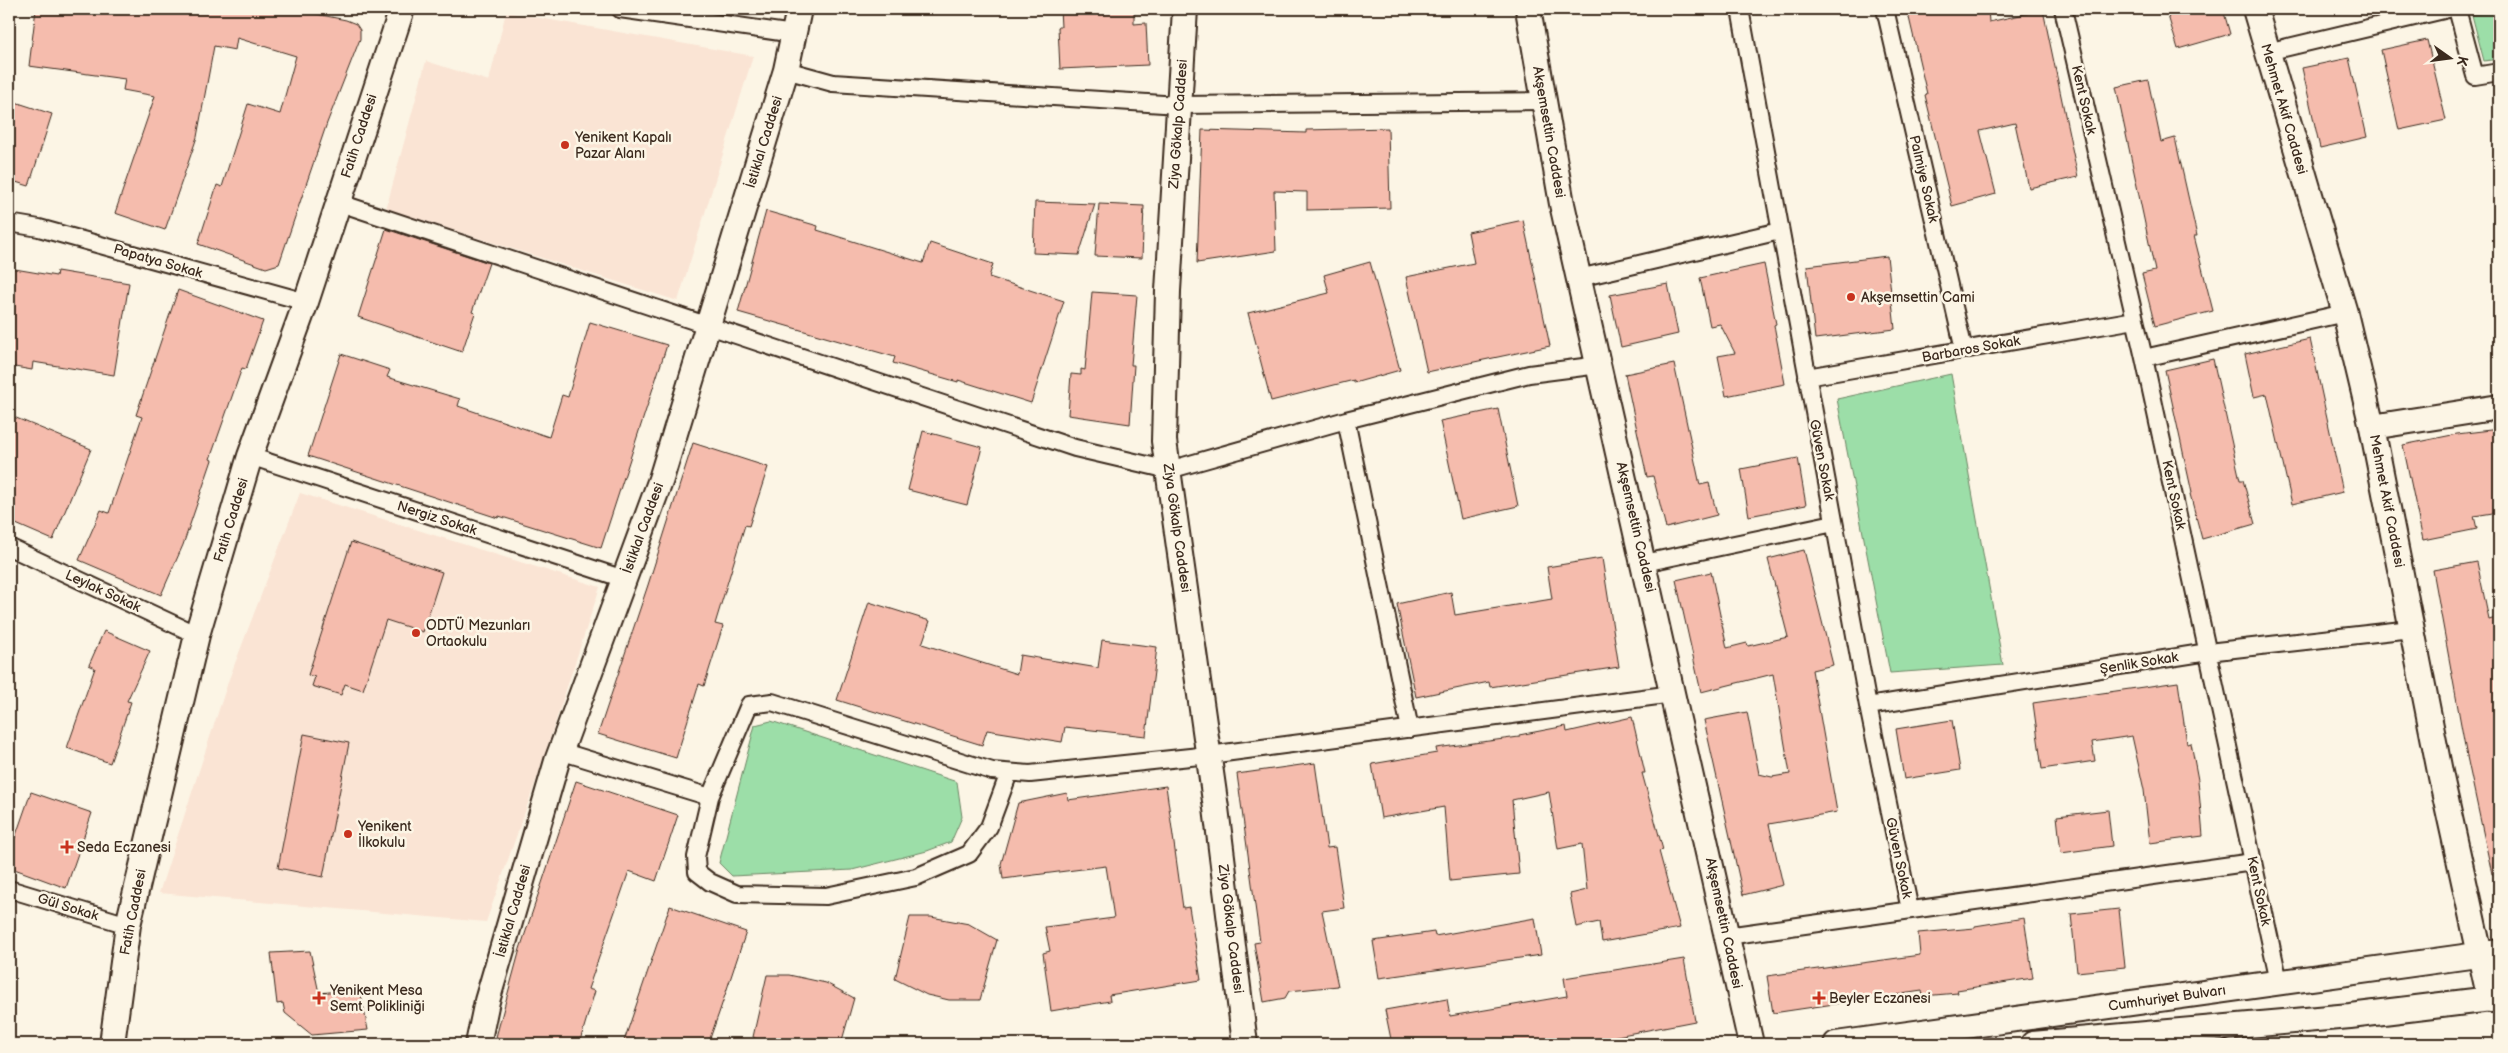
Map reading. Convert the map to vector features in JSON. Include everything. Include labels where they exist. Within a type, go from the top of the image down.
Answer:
[{"type":"street","name":"Fatih Caddesi","points":[[112,1044],[128,925],[197,634],[250,456],[306,302],[337,202],[402,9]]},
{"type":"street","points":[[620,9],[794,34]]},
{"type":"street","name":"İstiklal Caddesi","points":[[478,1044],[487,1001],[560,751],[661,479],[786,70],[799,9]]},
{"type":"street","name":"Ziya Gökalp Caddesi","points":[[1185,9],[1168,292],[1164,441],[1209,755],[1245,1044]]},
{"type":"street","name":"Akşemsettin Caddesi","points":[[1528,9],[1562,204],[1751,1044]]},
{"type":"street","name":"Güven Sokak","points":[[1740,9],[1868,706],[1910,910]]},
{"type":"street","name":"Palmiye Sokak","points":[[1885,9],[1964,350]]},
{"type":"street","name":"Kent Sokak","points":[[2063,9],[2144,358],[2279,982]]},
{"type":"street","name":"Mehmet Akif Caddesi","points":[[2255,9],[2345,313],[2394,528],[2411,629],[2489,953],[2494,999]]},
{"type":"street","points":[[2267,52],[2448,9]]},
{"type":"street","points":[[2457,9],[2475,76],[2499,72]]},
{"type":"street","points":[[786,70],[833,83],[1179,105],[1544,101]]},
{"type":"street","points":[[337,202],[1075,448],[1169,470],[1346,420],[1529,374],[1599,365]]},
{"type":"street","name":"Papatya Sokak","points":[[9,223],[39,228],[306,302]]},
{"type":"street","points":[[1579,278],[1780,231]]},
{"type":"street","points":[[2144,358],[2345,313]]},
{"type":"street","name":"Barbaros Sokak","points":[[1807,377],[2135,320]]},
{"type":"street","points":[[2372,427],[2499,407]]},
{"type":"street","points":[[1346,420],[1410,729]]},
{"type":"street","name":"Nergiz Sokak","points":[[250,456],[624,579]]},
{"type":"street","points":[[1644,563],[1834,523]]},
{"type":"street","name":"Leylak Sokak","points":[[9,547],[197,634]]},
{"type":"street","name":"Şenlik Sokak","points":[[1868,706],[2208,652],[2411,629]]},
{"type":"street","points":[[1009,773],[989,828],[969,854],[916,876],[826,896],[738,894],[710,882],[697,872],[696,857],[710,798],[749,705],[772,702],[992,771],[1030,774],[1209,755],[1673,694]]},
{"type":"street","points":[[560,751],[710,798]]},
{"type":"street","points":[[1727,936],[2253,862]]},
{"type":"street","name":"Gül Sokak","points":[[9,889],[128,925]]},
{"type":"street","name":"Cumhuriyet Bulvarı","points":[[1836,1044],[2489,953]]},
{"type":"street","points":[[2033,1044],[2350,1016],[2494,999]]},
{"type":"shaded area","name":"Yenikent Kapalı Pazar Alanı","points":[[506,12],[753,56],[678,301],[386,209],[426,61],[489,81]]},
{"type":"shaded area","points":[[300,493],[600,587],[538,775],[486,922],[159,893],[229,679]]},
{"type":"green space","points":[[2499,10],[2499,59],[2484,61],[2472,15]]},
{"type":"green space","points":[[1951,374],[2003,665],[1890,673],[1837,399]]},
{"type":"green space","points":[[771,721],[957,782],[962,817],[951,842],[927,851],[852,870],[732,876],[719,863],[755,725]]},
{"type":"building","points":[[36,9],[292,9],[346,20],[356,24],[360,30],[360,39],[327,123],[279,264],[266,268],[198,244],[217,185],[222,187],[248,104],[280,114],[296,56],[237,38],[235,50],[214,46],[197,137],[165,230],[115,213],[155,96],[123,90],[125,79],[29,66]]},
{"type":"building","points":[[1060,9],[1134,9],[1134,24],[1146,23],[1148,65],[1060,69],[1058,27],[1061,27]]},
{"type":"building","points":[[1907,9],[1988,9],[1989,22],[2043,10],[2078,177],[2029,188],[2015,123],[1980,131],[1996,194],[1952,206],[1925,95],[1927,94]]},
{"type":"building","points":[[2166,9],[2223,9],[2230,34],[2178,49]]},
{"type":"building","points":[[2427,40],[2446,120],[2399,130],[2381,50]]},
{"type":"building","points":[[2349,58],[2367,137],[2320,148],[2302,68]]},
{"type":"building","points":[[2148,80],[2161,142],[2175,138],[2197,236],[2194,236],[2213,311],[2155,326],[2142,274],[2155,271],[2116,87]]},
{"type":"building","points":[[9,100],[52,114],[29,186],[9,180]]},
{"type":"building","points":[[1388,128],[1390,208],[1307,210],[1307,192],[1274,191],[1276,251],[1197,263],[1202,130],[1306,133],[1306,130]]},
{"type":"building","points":[[1035,202],[1095,204],[1079,255],[1033,253]]},
{"type":"building","points":[[1099,204],[1144,206],[1142,258],[1095,256]]},
{"type":"building","points":[[766,211],[818,226],[817,230],[923,263],[930,243],[993,264],[989,277],[1064,301],[1031,403],[958,380],[958,382],[893,363],[895,357],[738,312]]},
{"type":"building","points":[[1523,220],[1550,346],[1427,372],[1406,277],[1474,263],[1468,232]]},
{"type":"building","points":[[386,229],[489,263],[472,312],[475,313],[462,352],[358,317]]},
{"type":"building","name":"Akşemsettin Cami","points":[[1887,256],[1895,329],[1815,339],[1807,266]]},
{"type":"building","points":[[1370,262],[1400,370],[1354,383],[1354,380],[1271,401],[1248,313],[1329,293],[1324,275]]},
{"type":"building","points":[[1764,264],[1785,384],[1726,396],[1718,356],[1735,353],[1720,324],[1710,326],[1700,278]]},
{"type":"building","points":[[9,268],[56,276],[57,271],[129,283],[114,375],[33,362],[32,370],[9,366]]},
{"type":"building","points":[[1668,284],[1678,334],[1621,347],[1610,295]]},
{"type":"building","points":[[178,290],[263,321],[246,369],[242,368],[210,459],[212,460],[183,545],[161,595],[79,560],[101,510],[109,513],[142,417],[136,415]]},
{"type":"building","points":[[1092,292],[1137,295],[1131,365],[1134,365],[1130,424],[1068,415],[1071,374],[1081,375],[1081,369],[1085,370]]},
{"type":"building","points":[[590,322],[667,345],[601,548],[499,516],[498,518],[308,456],[341,354],[390,370],[387,377],[460,399],[458,406],[549,437],[562,395],[568,397]]},
{"type":"building","points":[[2310,339],[2343,492],[2292,504],[2267,394],[2254,397],[2245,354]]},
{"type":"building","points":[[2213,359],[2240,480],[2243,480],[2255,524],[2202,539],[2190,494],[2192,493],[2165,370]]},
{"type":"building","points":[[1674,364],[1700,485],[1709,483],[1717,515],[1666,528],[1653,476],[1647,477],[1625,374]]},
{"type":"building","points":[[1498,409],[1518,506],[1461,519],[1440,421]]},
{"type":"building","points":[[9,415],[91,449],[53,540],[9,521]]},
{"type":"building","points":[[2499,429],[2499,512],[2474,516],[2477,529],[2423,540],[2403,445],[2457,434]]},
{"type":"building","points":[[923,431],[982,447],[967,505],[908,490]]},
{"type":"building","points":[[693,443],[768,467],[749,526],[745,525],[715,624],[723,626],[704,686],[699,684],[676,758],[598,734]]},
{"type":"building","points":[[1798,458],[1806,505],[1749,516],[1741,469]]},
{"type":"building","points":[[351,542],[442,572],[423,632],[386,620],[363,690],[345,684],[341,695],[312,686],[315,677],[308,675]]},
{"type":"building","points":[[1804,550],[1833,665],[1812,670],[1837,812],[1769,824],[1783,885],[1743,895],[1704,720],[1747,712],[1759,774],[1772,777],[1790,774],[1773,674],[1701,692],[1676,580],[1711,572],[1727,648],[1747,643],[1748,646],[1788,637],[1768,559]]},
{"type":"building","points":[[1602,558],[1619,667],[1490,687],[1489,682],[1416,697],[1397,604],[1451,592],[1455,615],[1552,599],[1547,567]]},
{"type":"building","points":[[2477,562],[2489,620],[2499,617],[2499,873],[2492,874],[2466,752],[2433,570]]},
{"type":"building","points":[[869,602],[930,621],[922,644],[1017,674],[1020,655],[1098,668],[1102,640],[1157,647],[1146,736],[1065,727],[1062,742],[987,730],[982,745],[837,700]]},
{"type":"building","points":[[104,631],[150,651],[127,701],[131,702],[110,763],[67,748],[95,668],[89,665]]},
{"type":"building","points":[[2178,682],[2187,744],[2191,743],[2198,780],[2203,836],[2150,843],[2144,790],[2132,736],[2092,742],[2095,761],[2042,769],[2033,703]]},
{"type":"building","points":[[1632,717],[1645,773],[1642,773],[1663,850],[1659,851],[1680,928],[1602,942],[1599,922],[1576,927],[1570,894],[1587,890],[1582,844],[1558,849],[1549,792],[1512,800],[1519,874],[1450,881],[1444,807],[1381,818],[1372,764],[1437,753],[1436,748],[1519,737],[1519,735],[1566,726],[1567,732]]},
{"type":"building","points":[[1952,720],[1960,770],[1904,779],[1896,729]]},
{"type":"building","points":[[304,734],[349,743],[323,877],[278,868]]},
{"type":"building","points":[[1315,763],[1327,848],[1335,847],[1344,908],[1322,911],[1338,986],[1289,991],[1285,998],[1264,1002],[1254,943],[1260,942],[1237,774]]},
{"type":"building","points":[[576,781],[678,815],[656,881],[629,871],[588,989],[595,991],[579,1044],[521,1044],[496,1037],[520,949]]},
{"type":"building","points":[[1166,786],[1183,908],[1189,907],[1201,980],[1109,995],[1110,1001],[1051,1011],[1043,953],[1050,951],[1045,927],[1114,918],[1106,866],[1003,879],[1001,864],[1018,803],[1067,793],[1068,800]]},
{"type":"building","points":[[31,792],[92,813],[66,888],[9,867],[9,855]]},
{"type":"building","points":[[2108,810],[2112,846],[2061,853],[2057,816]]},
{"type":"building","points":[[670,906],[746,932],[719,1013],[708,1044],[623,1044]]},
{"type":"building","points":[[2119,909],[2125,967],[2077,972],[2071,914]]},
{"type":"building","points":[[910,917],[931,917],[969,924],[997,940],[980,1000],[949,1000],[927,995],[895,979]]},
{"type":"building","points":[[1535,918],[1541,955],[1379,978],[1373,941],[1434,932],[1435,936]]},
{"type":"building","points":[[2024,918],[2033,978],[1957,990],[1958,993],[1923,996],[1922,991],[1773,1013],[1767,976],[1920,955],[1918,933],[1975,928],[1975,926]]},
{"type":"building","name":"Yenikent Mesa Semt Polikliniği","points":[[310,951],[319,993],[360,989],[368,1030],[312,1035],[285,1013],[283,1003],[277,1004],[271,953]]},
{"type":"building","points":[[1684,959],[1695,1021],[1575,1044],[1574,1041],[1554,1044],[1392,1044],[1385,1010],[1447,999],[1450,1016],[1567,996],[1564,978]]},
{"type":"building","points":[[767,975],[789,975],[826,983],[854,998],[841,1044],[766,1044],[753,1037]]},
{"type":"place","name":"Yenikent Kapalı Pazar Alanı","points":[[565,145]]},
{"type":"place","name":"Akşemsettin Cami","points":[[1851,297]]},
{"type":"place","name":"ODTÜ Mezunları Ortaokulu","points":[[416,633]]},
{"type":"place","name":"Yenikent İlkokulu","points":[[348,834]]},
{"type":"place","name":"Seda Eczanesi","points":[[67,847]]},
{"type":"place","name":"Yenikent Mesa Semt Polikliniği","points":[[319,998]]},
{"type":"place","name":"Beyler Eczanesi","points":[[1819,998]]}]
